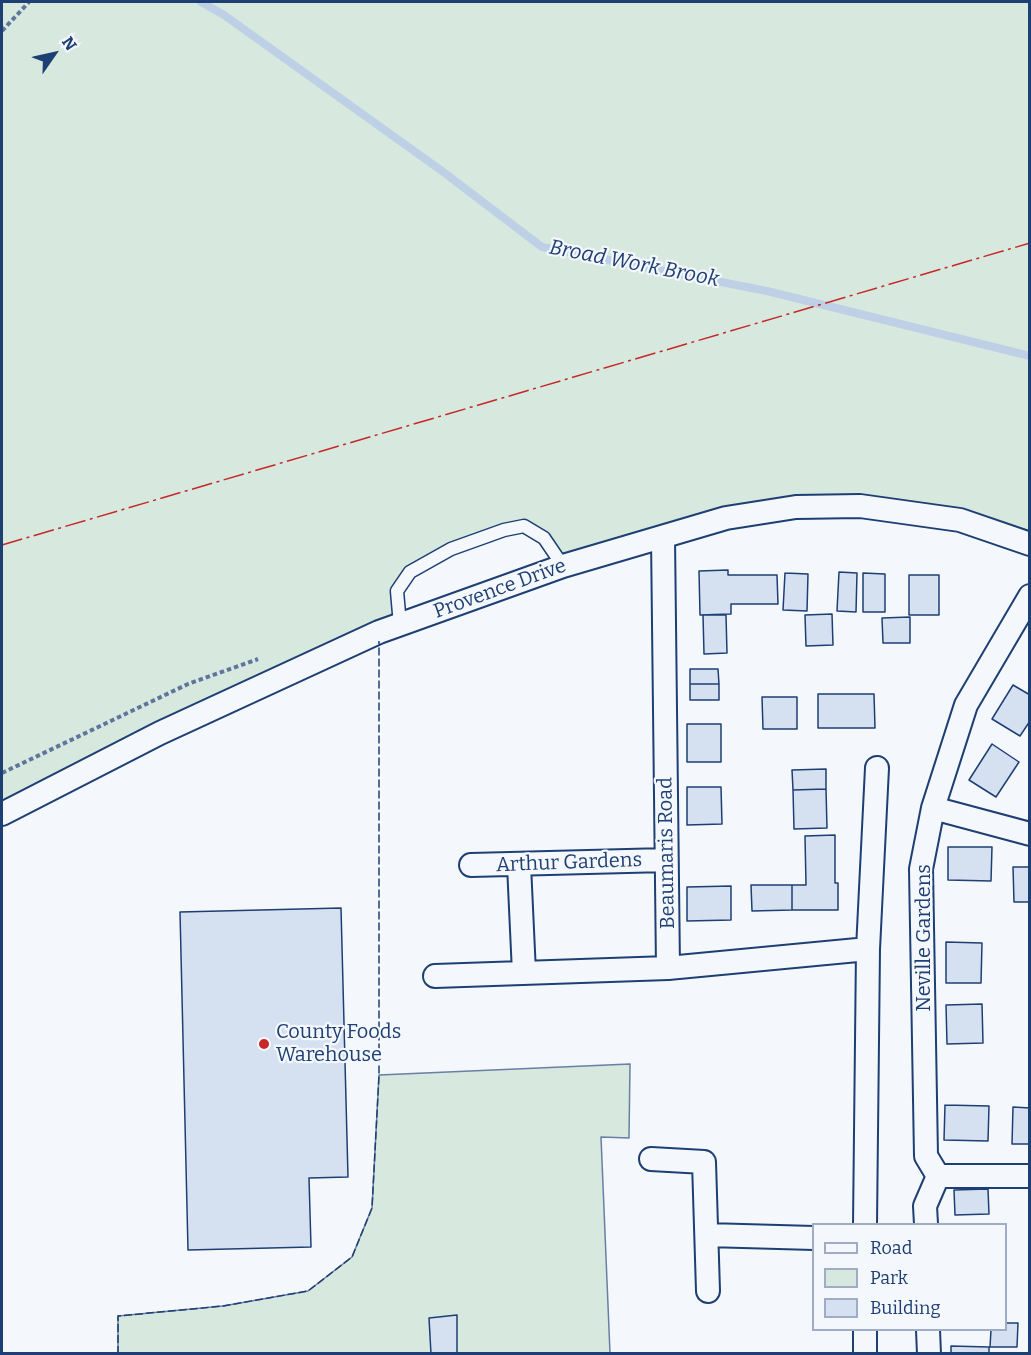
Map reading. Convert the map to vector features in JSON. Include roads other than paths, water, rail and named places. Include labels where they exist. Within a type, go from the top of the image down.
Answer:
[{"type":"street","name":"Provence Drive","points":[[2,814],[160,733],[379,632],[563,566],[726,518],[796,507],[860,506],[960,520],[1029,544]]},
{"type":"street","name":"Beaumaris Road","points":[[663,537],[668,968]]},
{"type":"street","name":"Neville Gardens","points":[[938,1176],[926,1156],[921,869],[933,808],[966,705],[1029,596]]},
{"type":"street","points":[[865,1223],[868,949],[877,768]]},
{"type":"street","points":[[933,808],[1029,834]]},
{"type":"street","name":"Arthur Gardens","points":[[471,865],[666,860]]},
{"type":"street","points":[[519,865],[524,973]]},
{"type":"street","points":[[435,976],[668,968],[868,949]]},
{"type":"street","points":[[651,1159],[704,1162],[708,1291]]},
{"type":"street","points":[[926,1223],[925,1206],[938,1176],[1029,1176]]},
{"type":"street","points":[[707,1235],[812,1238]]},
{"type":"street","points":[[865,1331],[866,1353]]},
{"type":"street","points":[[928,1331],[929,1353]]},
{"type":"lane","points":[[400,625],[397,591],[410,572],[451,549],[504,530],[524,526],[544,538],[563,566]]},
{"type":"waterway","name":"Broad Work Brook","points":[[201,2],[224,15],[442,171],[542,247],[767,291],[1030,356]]},
{"type":"place","name":"County Foods Warehouse","points":[[264,1044]]}]
